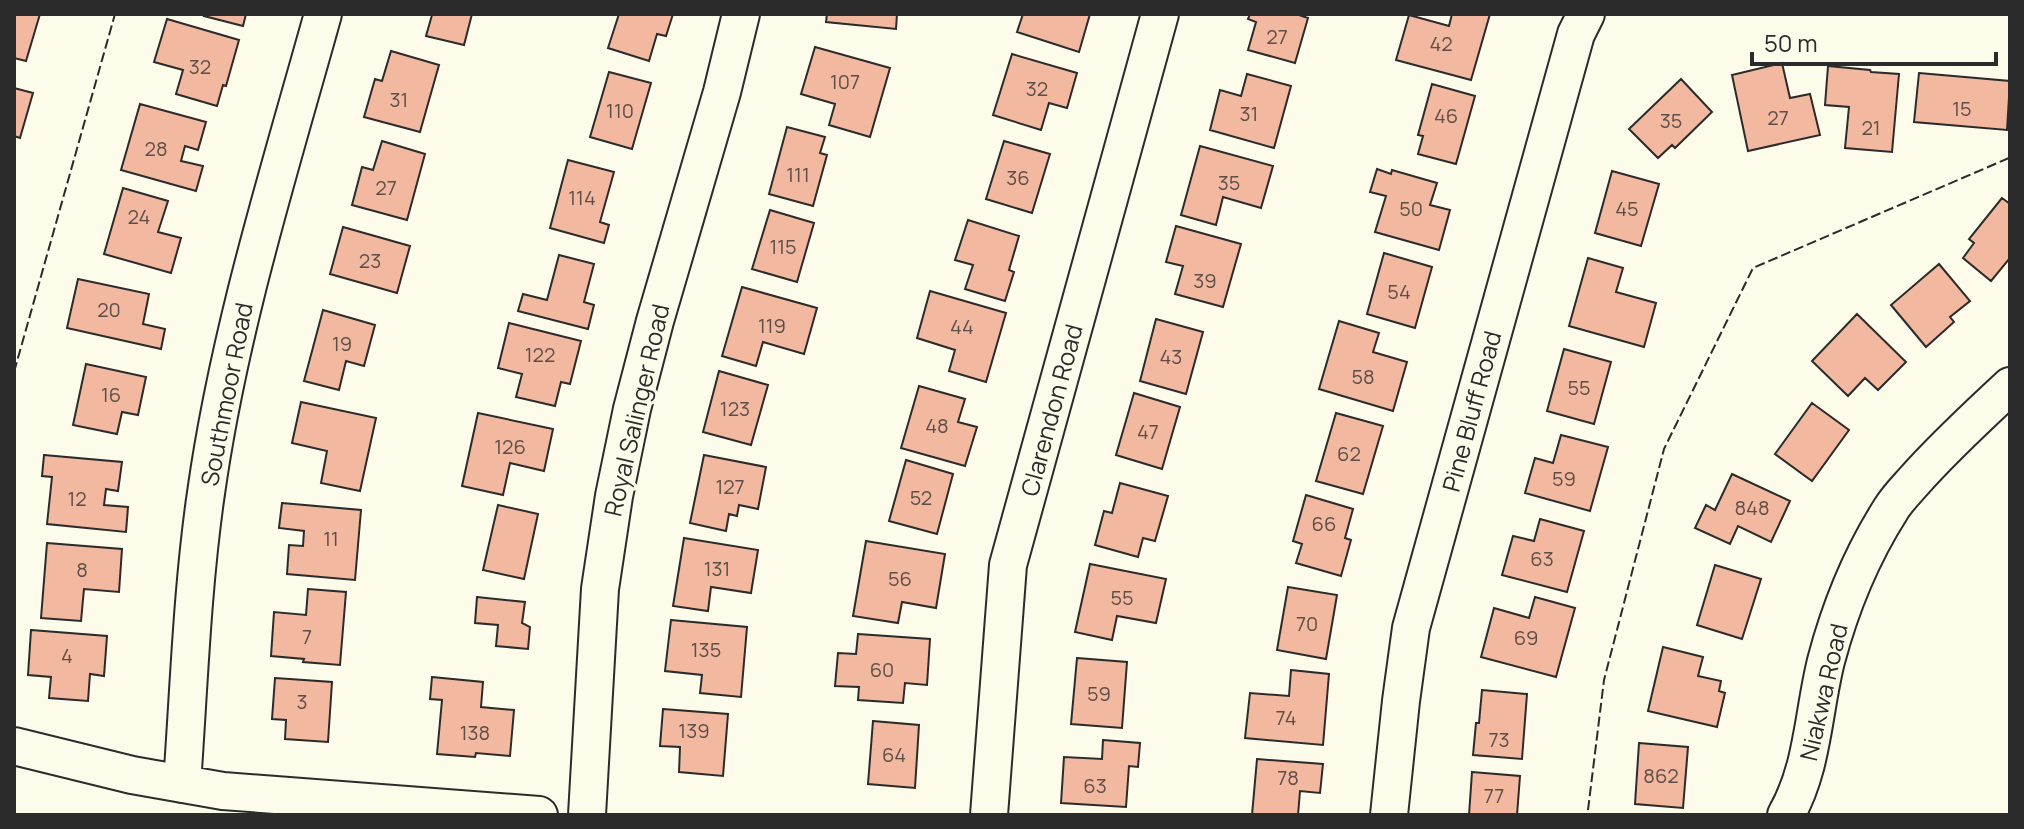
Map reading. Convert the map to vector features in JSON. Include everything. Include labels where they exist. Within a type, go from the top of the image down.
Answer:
[{"type":"street","name":"Southmoor Road","points":[[182,784],[197,567],[205,493],[218,420],[244,299],[323,14]]},
{"type":"street","name":"Royal Salinger Road","points":[[587,815],[600,589],[614,496],[655,321],[722,92],[741,14]]},
{"type":"street","name":"Clarendon Road","points":[[989,815],[1008,565],[1160,14]]},
{"type":"street","name":"Pine Bluff Road","points":[[1389,815],[1411,628],[1576,34],[1586,14]]},
{"type":"street","name":"Niakwa Road","points":[[1786,815],[1797,797],[1808,761],[1819,690],[1835,627],[1860,563],[1892,507],[1960,433],[2010,386]]},
{"type":"street","points":[[14,746],[132,775],[223,791],[539,815]]},
{"type":"building","points":[[14,14],[40,14],[26,61],[14,58]]},
{"type":"building","points":[[205,14],[246,14],[243,26]]},
{"type":"building","points":[[427,14],[472,14],[464,45],[426,36],[432,15]]},
{"type":"building","points":[[619,14],[673,14],[666,36],[657,34],[649,61],[608,48]]},
{"type":"building","points":[[827,14],[897,14],[896,29],[826,22]]},
{"type":"building","points":[[1023,14],[1090,14],[1079,52],[1017,32]]},
{"type":"building","points":[[1250,14],[1296,14],[1308,18],[1295,63],[1248,50],[1256,22],[1248,19]]},
{"type":"building","points":[[1452,14],[1490,14],[1471,80],[1396,60],[1409,15],[1449,26]]},
{"type":"building","points":[[167,19],[239,40],[217,106],[176,94],[183,70],[154,62]]},
{"type":"building","points":[[815,47],[890,68],[870,137],[829,125],[835,104],[801,94]]},
{"type":"building","points":[[391,51],[439,65],[420,132],[364,117],[375,79],[382,81]]},
{"type":"building","points":[[1012,54],[1077,73],[1067,108],[1049,103],[1041,130],[993,115]]},
{"type":"building","points":[[1782,63],[1790,98],[1810,94],[1820,135],[1748,151],[1732,75]]},
{"type":"building","points":[[1828,66],[1899,74],[1892,152],[1845,148],[1849,107],[1825,105]]},
{"type":"building","points":[[609,72],[651,83],[632,149],[590,137]]},
{"type":"building","points":[[1919,73],[2010,81],[2007,130],[1914,122]]},
{"type":"building","points":[[1247,74],[1291,86],[1274,148],[1210,130],[1220,90],[1241,96]]},
{"type":"building","points":[[1681,79],[1712,112],[1675,148],[1672,145],[1658,158],[1629,129]]},
{"type":"building","points":[[1432,84],[1475,96],[1456,164],[1418,154],[1423,136],[1418,135]]},
{"type":"building","points":[[14,88],[33,93],[20,138],[14,136]]},
{"type":"building","points":[[140,104],[206,122],[198,150],[185,146],[181,161],[203,166],[196,191],[121,170]]},
{"type":"building","points":[[787,127],[825,137],[820,153],[827,155],[813,206],[769,194]]},
{"type":"building","points":[[382,141],[425,154],[407,220],[352,205],[362,167],[373,170]]},
{"type":"building","points":[[1004,141],[1050,154],[1032,213],[986,199]]},
{"type":"building","points":[[1200,146],[1273,166],[1261,208],[1223,197],[1216,225],[1181,215]]},
{"type":"building","points":[[568,160],[614,172],[600,222],[609,225],[604,243],[550,228]]},
{"type":"building","points":[[1377,169],[1391,174],[1392,170],[1437,183],[1430,205],[1450,210],[1439,250],[1375,232],[1386,196],[1370,192]]},
{"type":"building","points":[[1612,171],[1659,184],[1641,246],[1595,233]]},
{"type":"building","points":[[123,188],[168,201],[158,232],[181,238],[171,273],[104,254]]},
{"type":"building","points":[[2002,198],[2010,204],[2010,258],[1991,281],[1963,258],[1974,243],[1969,239]]},
{"type":"building","points":[[770,210],[814,223],[797,282],[752,269]]},
{"type":"building","points":[[968,220],[1019,236],[1009,270],[1014,272],[1005,301],[965,289],[973,265],[955,260]]},
{"type":"building","points":[[1176,226],[1241,244],[1223,307],[1175,294],[1183,266],[1166,262]]},
{"type":"building","points":[[343,227],[410,246],[397,293],[330,274]]},
{"type":"building","points":[[1384,253],[1432,267],[1415,328],[1367,314]]},
{"type":"building","points":[[559,255],[594,264],[584,302],[594,305],[588,329],[518,311],[523,294],[547,300]]},
{"type":"building","points":[[1588,258],[1623,268],[1616,292],[1656,303],[1644,347],[1569,326]]},
{"type":"building","points":[[1939,264],[1970,301],[1950,317],[1954,322],[1926,347],[1891,305]]},
{"type":"building","points":[[78,279],[149,294],[143,324],[165,329],[161,349],[67,328]]},
{"type":"building","points":[[742,287],[817,308],[804,354],[763,342],[756,366],[722,356]]},
{"type":"building","points":[[930,291],[1006,313],[986,382],[949,371],[955,350],[917,338]]},
{"type":"building","points":[[323,310],[375,325],[364,366],[346,361],[339,390],[304,381]]},
{"type":"building","points":[[1857,314],[1906,362],[1878,390],[1865,378],[1848,396],[1812,361]]},
{"type":"building","points":[[1156,319],[1203,332],[1186,394],[1140,381]]},
{"type":"building","points":[[1339,321],[1379,333],[1373,352],[1407,362],[1393,411],[1319,389]]},
{"type":"building","points":[[509,323],[581,341],[570,384],[561,382],[555,406],[516,397],[522,374],[498,368]]},
{"type":"building","points":[[1564,349],[1611,362],[1594,424],[1547,411]]},
{"type":"building","points":[[86,364],[146,377],[138,415],[122,412],[117,434],[73,425]]},
{"type":"building","points":[[719,371],[768,385],[751,445],[703,432]]},
{"type":"building","points":[[919,386],[965,399],[958,422],[977,427],[965,466],[901,448]]},
{"type":"building","points":[[1134,393],[1180,407],[1162,469],[1116,455]]},
{"type":"building","points":[[301,402],[376,418],[360,491],[321,483],[327,451],[292,443]]},
{"type":"building","points":[[1812,403],[1849,430],[1812,481],[1775,454]]},
{"type":"building","points":[[478,413],[553,429],[544,471],[510,463],[503,495],[462,486]]},
{"type":"building","points":[[1336,413],[1383,426],[1363,494],[1316,481]]},
{"type":"building","points":[[1561,435],[1608,447],[1590,511],[1525,493],[1535,458],[1553,463]]},
{"type":"building","points":[[44,455],[122,462],[118,491],[106,489],[104,505],[128,507],[126,532],[47,524],[52,477],[42,476]]},
{"type":"building","points":[[704,455],[766,467],[758,509],[739,505],[737,516],[729,514],[726,531],[690,523]]},
{"type":"building","points":[[906,460],[953,474],[937,534],[889,521]]},
{"type":"building","points":[[1732,474],[1790,501],[1771,542],[1738,526],[1730,544],[1695,528],[1706,505],[1715,510]]},
{"type":"building","points":[[1120,483],[1168,496],[1155,541],[1143,538],[1138,557],[1095,545],[1104,511],[1112,513]]},
{"type":"building","points":[[1306,495],[1353,509],[1345,538],[1351,540],[1341,576],[1296,563],[1302,544],[1293,541]]},
{"type":"building","points":[[282,503],[361,510],[355,580],[287,574],[289,545],[303,546],[304,531],[279,528]]},
{"type":"building","points":[[498,505],[538,514],[524,579],[483,570]]},
{"type":"building","points":[[1540,519],[1584,531],[1567,592],[1502,575],[1513,536],[1534,541]]},
{"type":"building","points":[[684,538],[758,550],[751,593],[711,587],[708,611],[673,606]]},
{"type":"building","points":[[866,541],[945,554],[936,608],[902,602],[898,623],[853,616]]},
{"type":"building","points":[[47,543],[122,549],[119,592],[84,589],[81,621],[41,618]]},
{"type":"building","points":[[1090,564],[1166,579],[1156,623],[1117,616],[1112,640],[1075,632]]},
{"type":"building","points":[[1715,565],[1761,579],[1742,639],[1697,625]]},
{"type":"building","points":[[1288,587],[1337,595],[1326,659],[1277,650]]},
{"type":"building","points":[[308,589],[346,592],[340,665],[271,656],[274,612],[306,615]]},
{"type":"building","points":[[477,597],[525,602],[522,623],[530,627],[528,649],[496,646],[498,625],[475,623]]},
{"type":"building","points":[[1535,597],[1575,608],[1556,677],[1481,657],[1494,608],[1529,618]]},
{"type":"building","points":[[671,620],[747,627],[741,697],[700,693],[702,675],[665,671]]},
{"type":"building","points":[[31,630],[107,636],[104,676],[90,674],[88,701],[49,698],[51,677],[28,675]]},
{"type":"building","points":[[858,634],[930,639],[927,685],[905,683],[903,703],[858,700],[859,687],[835,686],[838,653],[856,654]]},
{"type":"building","points":[[1663,647],[1703,657],[1698,676],[1721,681],[1719,691],[1725,693],[1717,727],[1648,711]]},
{"type":"building","points":[[1077,658],[1127,662],[1122,728],[1071,724]]},
{"type":"building","points":[[1291,670],[1329,674],[1323,745],[1245,738],[1250,693],[1289,696]]},
{"type":"building","points":[[432,677],[483,682],[481,707],[514,710],[510,756],[437,754],[442,700],[430,699]]},
{"type":"building","points":[[275,678],[332,682],[328,742],[285,739],[286,720],[272,719]]},
{"type":"building","points":[[1482,690],[1527,694],[1522,759],[1473,755]]},
{"type":"building","points":[[663,709],[728,714],[723,776],[679,772],[680,747],[660,746]]},
{"type":"building","points":[[873,721],[919,725],[915,788],[868,784]]},
{"type":"building","points":[[1103,740],[1140,743],[1138,767],[1129,766],[1126,807],[1061,803],[1064,757],[1102,759]]},
{"type":"building","points":[[1639,743],[1688,747],[1683,808],[1635,804]]},
{"type":"building","points":[[1257,759],[1323,764],[1320,793],[1300,791],[1298,815],[1252,815]]},
{"type":"building","points":[[1472,772],[1520,776],[1517,815],[1469,815]]},
{"type":"fence","points":[[14,372],[115,14]]},
{"type":"fence","points":[[1588,810],[1604,680],[1664,449],[1753,268],[2010,160]]}]
